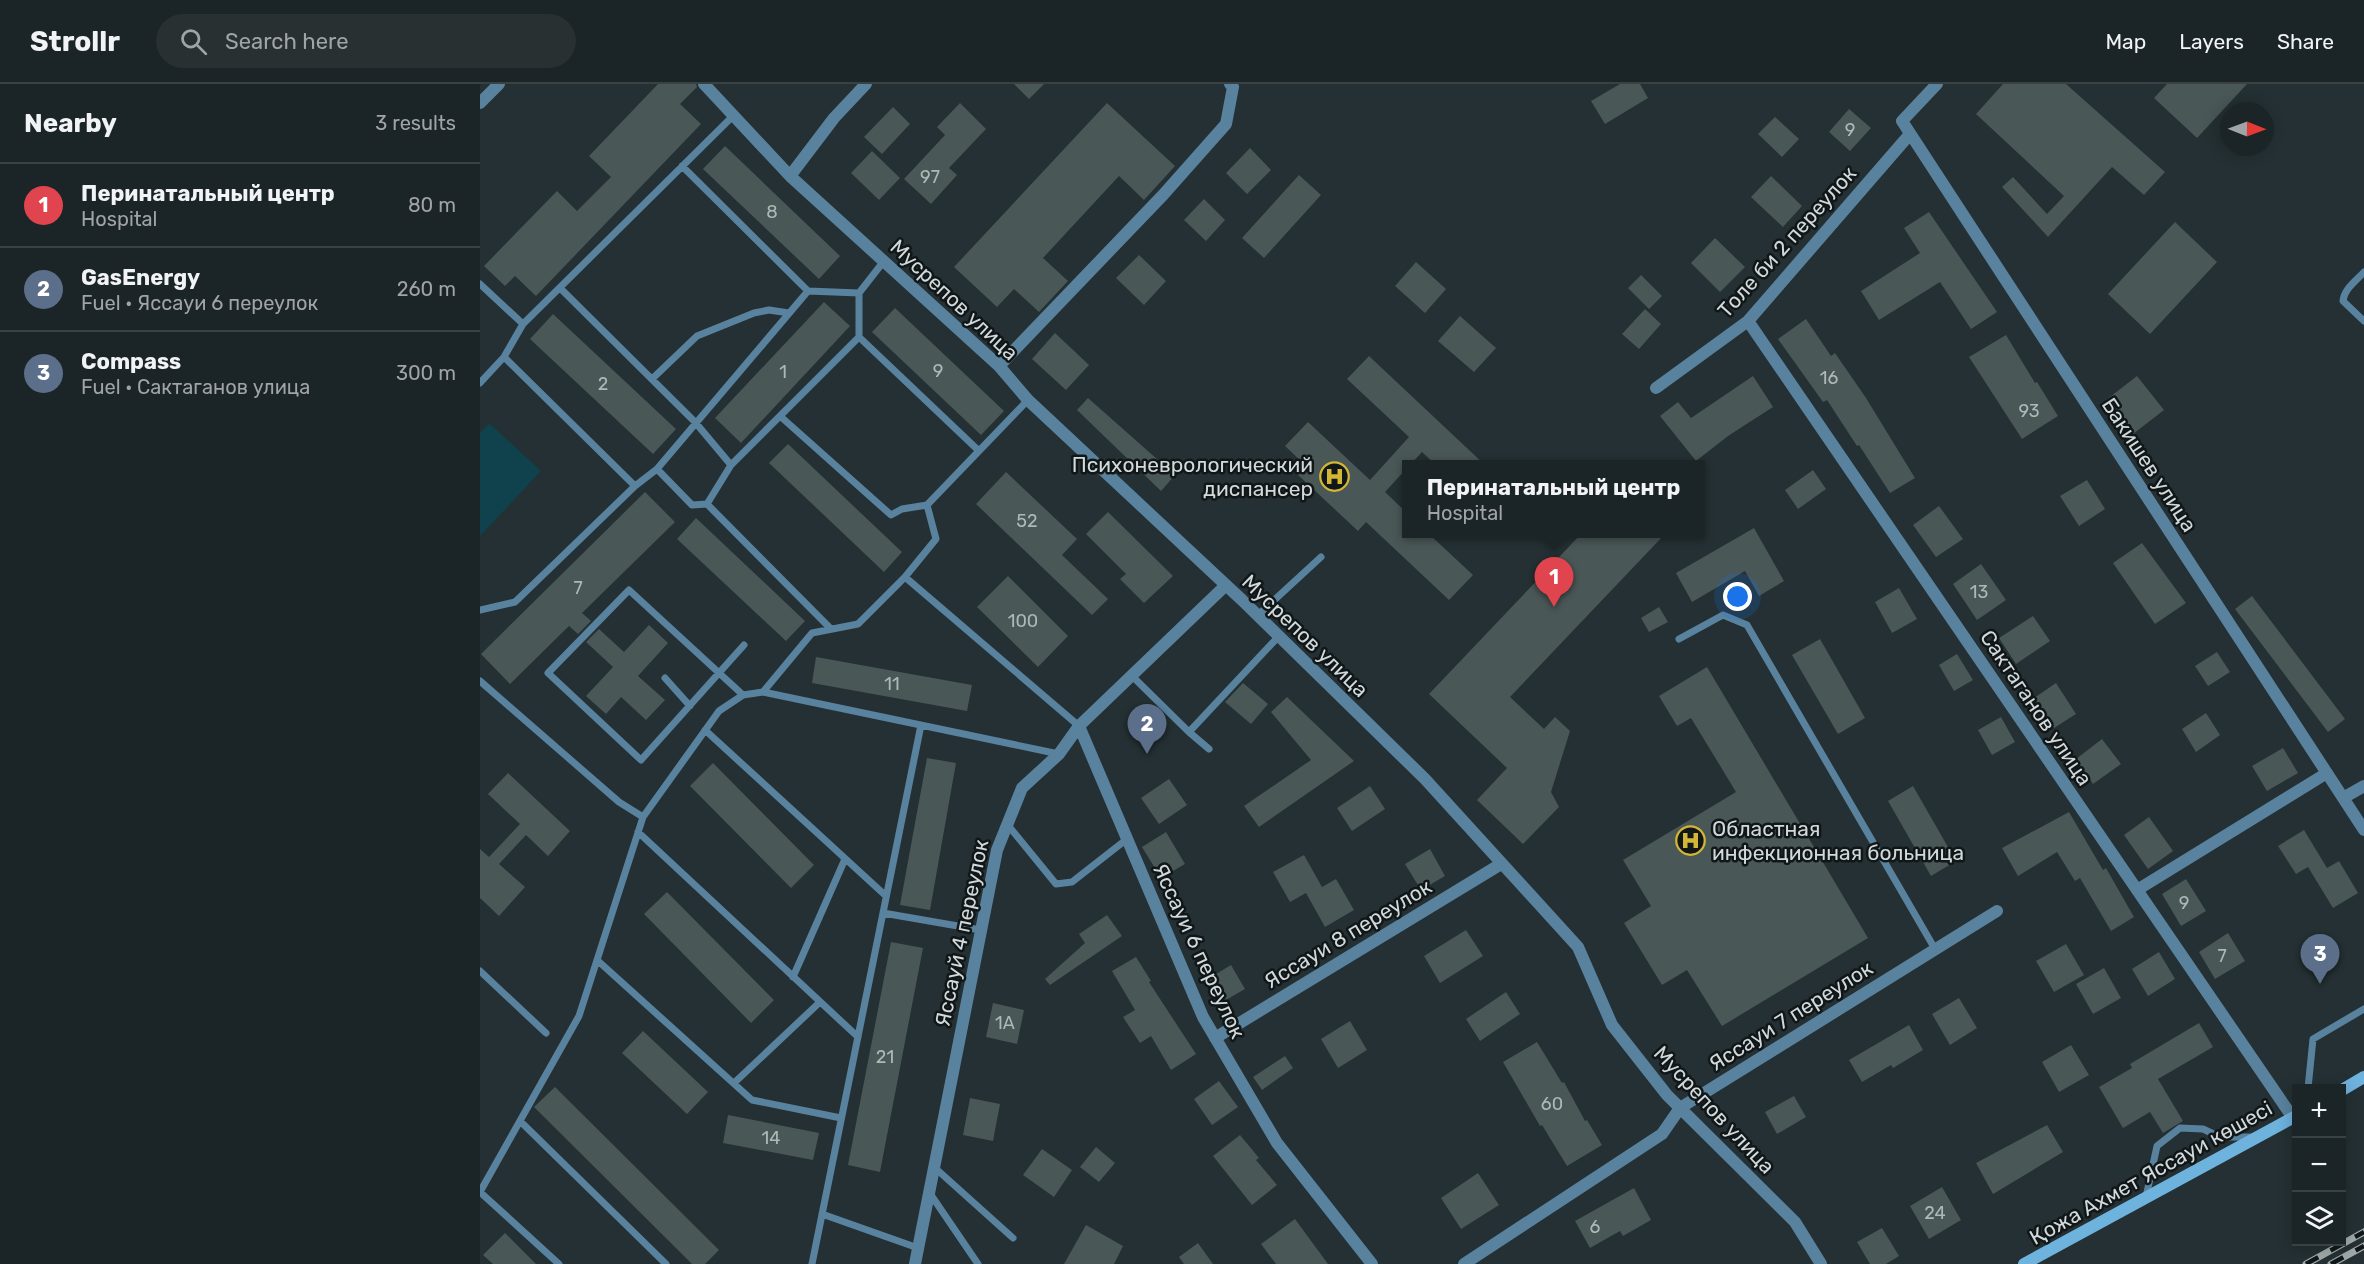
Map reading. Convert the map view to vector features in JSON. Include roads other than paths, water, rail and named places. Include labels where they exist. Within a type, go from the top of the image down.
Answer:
[{"type":"street","points":[[480,103],[499,84]]},
{"type":"street","name":"Мусрепов улица","points":[[704,84],[790,176],[999,366],[1028,400],[1280,636],[1425,779],[1578,947],[1612,1025],[1667,1095],[1795,1222],[1821,1264]]},
{"type":"street","points":[[790,176],[834,118],[866,84]]},
{"type":"street","points":[[999,366],[1163,195],[1226,124],[1233,87],[1230,84]]},
{"type":"street","name":"Бакишев улица","points":[[1937,84],[1902,121],[2364,830]]},
{"type":"street","name":"Толе би 2 переулок","points":[[1656,388],[1748,321],[1910,134]]},
{"type":"street","name":"Сактаганов улица","points":[[1748,321],[2292,1113]]},
{"type":"street","name":"Яссауй 4 переулок","points":[[915,1264],[997,850],[1022,788],[1059,754],[1079,726],[1225,585]]},
{"type":"street","name":"Яссауи 6 переулок","points":[[1079,726],[1203,1017],[1277,1143],[1372,1264]]},
{"type":"street","points":[[2137,890],[2327,773]]},
{"type":"street","points":[[2343,798],[2364,786]]},
{"type":"street","name":"Яссауи 8 переулок","points":[[1215,1038],[1501,864]]},
{"type":"street","name":"Яссауи 7 переулок","points":[[1464,1264],[1662,1134],[1680,1108],[1997,911]]},
{"type":"street","points":[[2346,1088],[2364,1077]]},
{"type":"street","name":"Қожа Ахмет Яссауи көшесі","points":[[2024,1264],[2292,1119]]},
{"type":"lane","points":[[480,383],[504,357],[523,324],[734,116]]},
{"type":"lane","points":[[682,166],[808,291],[859,294]]},
{"type":"lane","points":[[707,504],[731,465],[859,337],[859,294],[884,261]]},
{"type":"lane","points":[[2364,272],[2349,288],[2343,301],[2364,321]]},
{"type":"lane","points":[[480,284],[523,324]]},
{"type":"lane","points":[[560,288],[695,422],[731,465]]},
{"type":"lane","points":[[480,610],[515,602],[634,486],[657,469],[808,291]]},
{"type":"lane","points":[[652,380],[697,336],[754,313],[769,310],[789,313]]},
{"type":"lane","points":[[859,337],[978,450]]},
{"type":"lane","points":[[504,357],[634,486]]},
{"type":"lane","points":[[780,416],[891,515],[902,508],[927,505],[1028,400]]},
{"type":"lane","points":[[657,469],[692,505],[707,504],[831,629]]},
{"type":"lane","points":[[763,692],[812,633],[858,624],[905,577],[936,539],[927,505]]},
{"type":"lane","points":[[1258,615],[1320,557]]},
{"type":"lane","points":[[905,577],[1079,726]]},
{"type":"lane","points":[[743,695],[720,674],[629,590],[548,673],[641,760],[720,674],[744,645]]},
{"type":"lane","points":[[1679,639],[1723,615],[1747,625],[1935,949]]},
{"type":"lane","points":[[1189,732],[1280,636]]},
{"type":"lane","points":[[1131,675],[1209,749]]},
{"type":"lane","points":[[665,678],[690,706]]},
{"type":"lane","points":[[480,681],[619,802],[643,817]]},
{"type":"lane","points":[[559,1264],[480,1192],[579,1016],[643,817],[719,711],[743,695],[763,692],[1059,754]]},
{"type":"lane","points":[[812,1264],[921,725]]},
{"type":"lane","points":[[705,730],[886,896]]},
{"type":"lane","points":[[1007,824],[1056,884],[1072,882],[1127,839]]},
{"type":"lane","points":[[638,832],[858,1037]]},
{"type":"lane","points":[[793,977],[845,859]]},
{"type":"lane","points":[[883,913],[981,930]]},
{"type":"lane","points":[[597,960],[752,1100],[841,1119]]},
{"type":"lane","points":[[480,970],[546,1033]]},
{"type":"lane","points":[[734,1083],[820,1002]]},
{"type":"lane","points":[[2308,1084],[2313,1039],[2364,1009]]},
{"type":"lane","points":[[519,1121],[666,1264]]},
{"type":"lane","points":[[2146,1197],[2157,1146],[2180,1128],[2203,1130],[2220,1137],[2256,1137]]},
{"type":"lane","points":[[934,1167],[1013,1238]]},
{"type":"lane","points":[[929,1192],[978,1264]]},
{"type":"lane","points":[[822,1214],[918,1248]]},
{"type":"railway","points":[[2306,1264],[2364,1232]]},
{"type":"railway","points":[[2331,1264],[2364,1246]]},
{"type":"place","name":"Психоневрологический диспансер","points":[[1334,477]]},
{"type":"place","name":"Перинатальный центр","points":[[1554,607]]},
{"type":"place","name":"GasEnergy","points":[[1147,754]]},
{"type":"place","name":"Областная инфекционная больница","points":[[1691,841]]},
{"type":"place","name":"Compass","points":[[2320,984]]}]
